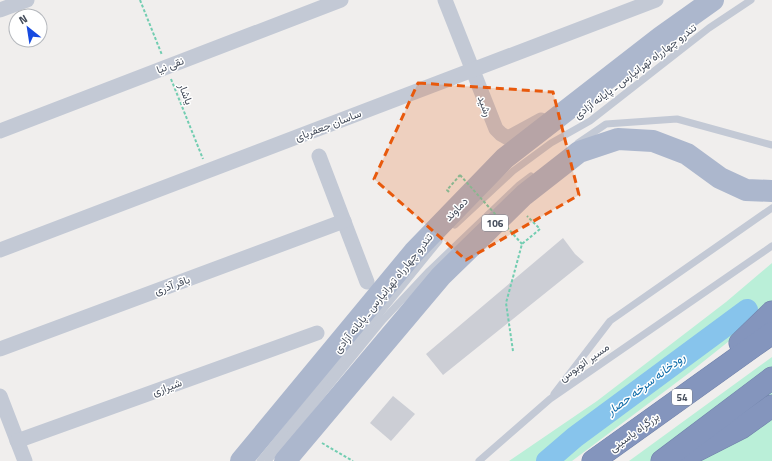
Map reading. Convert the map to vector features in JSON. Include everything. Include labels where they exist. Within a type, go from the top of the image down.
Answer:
[{"type":"highway","points":[[701,383],[772,312]]},
{"type":"highway","name":"بزرگراه یاسینی","points":[[593,461],[772,333]]},
{"type":"highway","points":[[662,461],[772,378]]},
{"type":"highway","points":[[676,461],[741,428],[772,406]]},
{"type":"main road","name":"دماوند","points":[[241,461],[414,252],[505,158],[661,37],[713,0]]},
{"type":"main road","name":"106","points":[[285,461],[441,276],[524,195],[579,152],[618,139],[653,141],[687,154],[720,178],[746,190],[772,191]]},
{"type":"street","points":[[0,10],[27,0]]},
{"type":"street","name":"نقی نیا","points":[[0,131],[341,0]]},
{"type":"street","name":"رشید","points":[[445,0],[491,122],[500,134],[508,138],[556,111],[573,105]]},
{"type":"street","name":"ساسان جعفربای","points":[[0,250],[656,0]]},
{"type":"street","points":[[319,156],[368,282]]},
{"type":"street","name":"باقر آذری","points":[[0,349],[344,221]]},
{"type":"street","name":"شیرازی","points":[[10,434],[317,333]]},
{"type":"street","points":[[0,396],[10,434],[25,461]]},
{"type":"lane","name":"تندرو چهارراه تهرانپارس ـ پایانه آزادی","points":[[260,461],[446,233],[513,171],[551,143],[590,121],[709,28],[751,0]]},
{"type":"lane","points":[[569,150],[606,124],[677,119],[772,145]]},
{"type":"lane","points":[[268,461],[383,320],[460,241],[519,185],[537,172]]},
{"type":"lane","points":[[550,399],[610,321],[772,208]]},
{"type":"lane","name":"مسیر اتوبوس","points":[[478,461],[550,399],[772,246]]},
{"type":"path","name":"یاشار","points":[[140,0],[207,171]]},
{"type":"path","points":[[447,190],[460,175],[522,244]]},
{"type":"path","points":[[513,351],[506,303],[522,244],[540,229]]},
{"type":"path","points":[[310,431],[322,443],[353,461]]},
{"type":"highlighted area","points":[[418,83],[553,92],[579,195],[466,260],[374,179]]},
{"type":"green space","points":[[772,263],[772,307],[689,373],[572,461],[509,461],[597,401],[726,302]]},
{"type":"green space","points":[[772,357],[772,461],[629,461]]},
{"type":"building","points":[[563,238],[575,254],[584,262],[443,375],[426,354]]},
{"type":"building","points":[[393,396],[415,414],[391,441],[370,423]]},
{"type":"waterway","name":"رودخانه سرخه حصار","points":[[547,461],[575,437],[747,310]]}]
